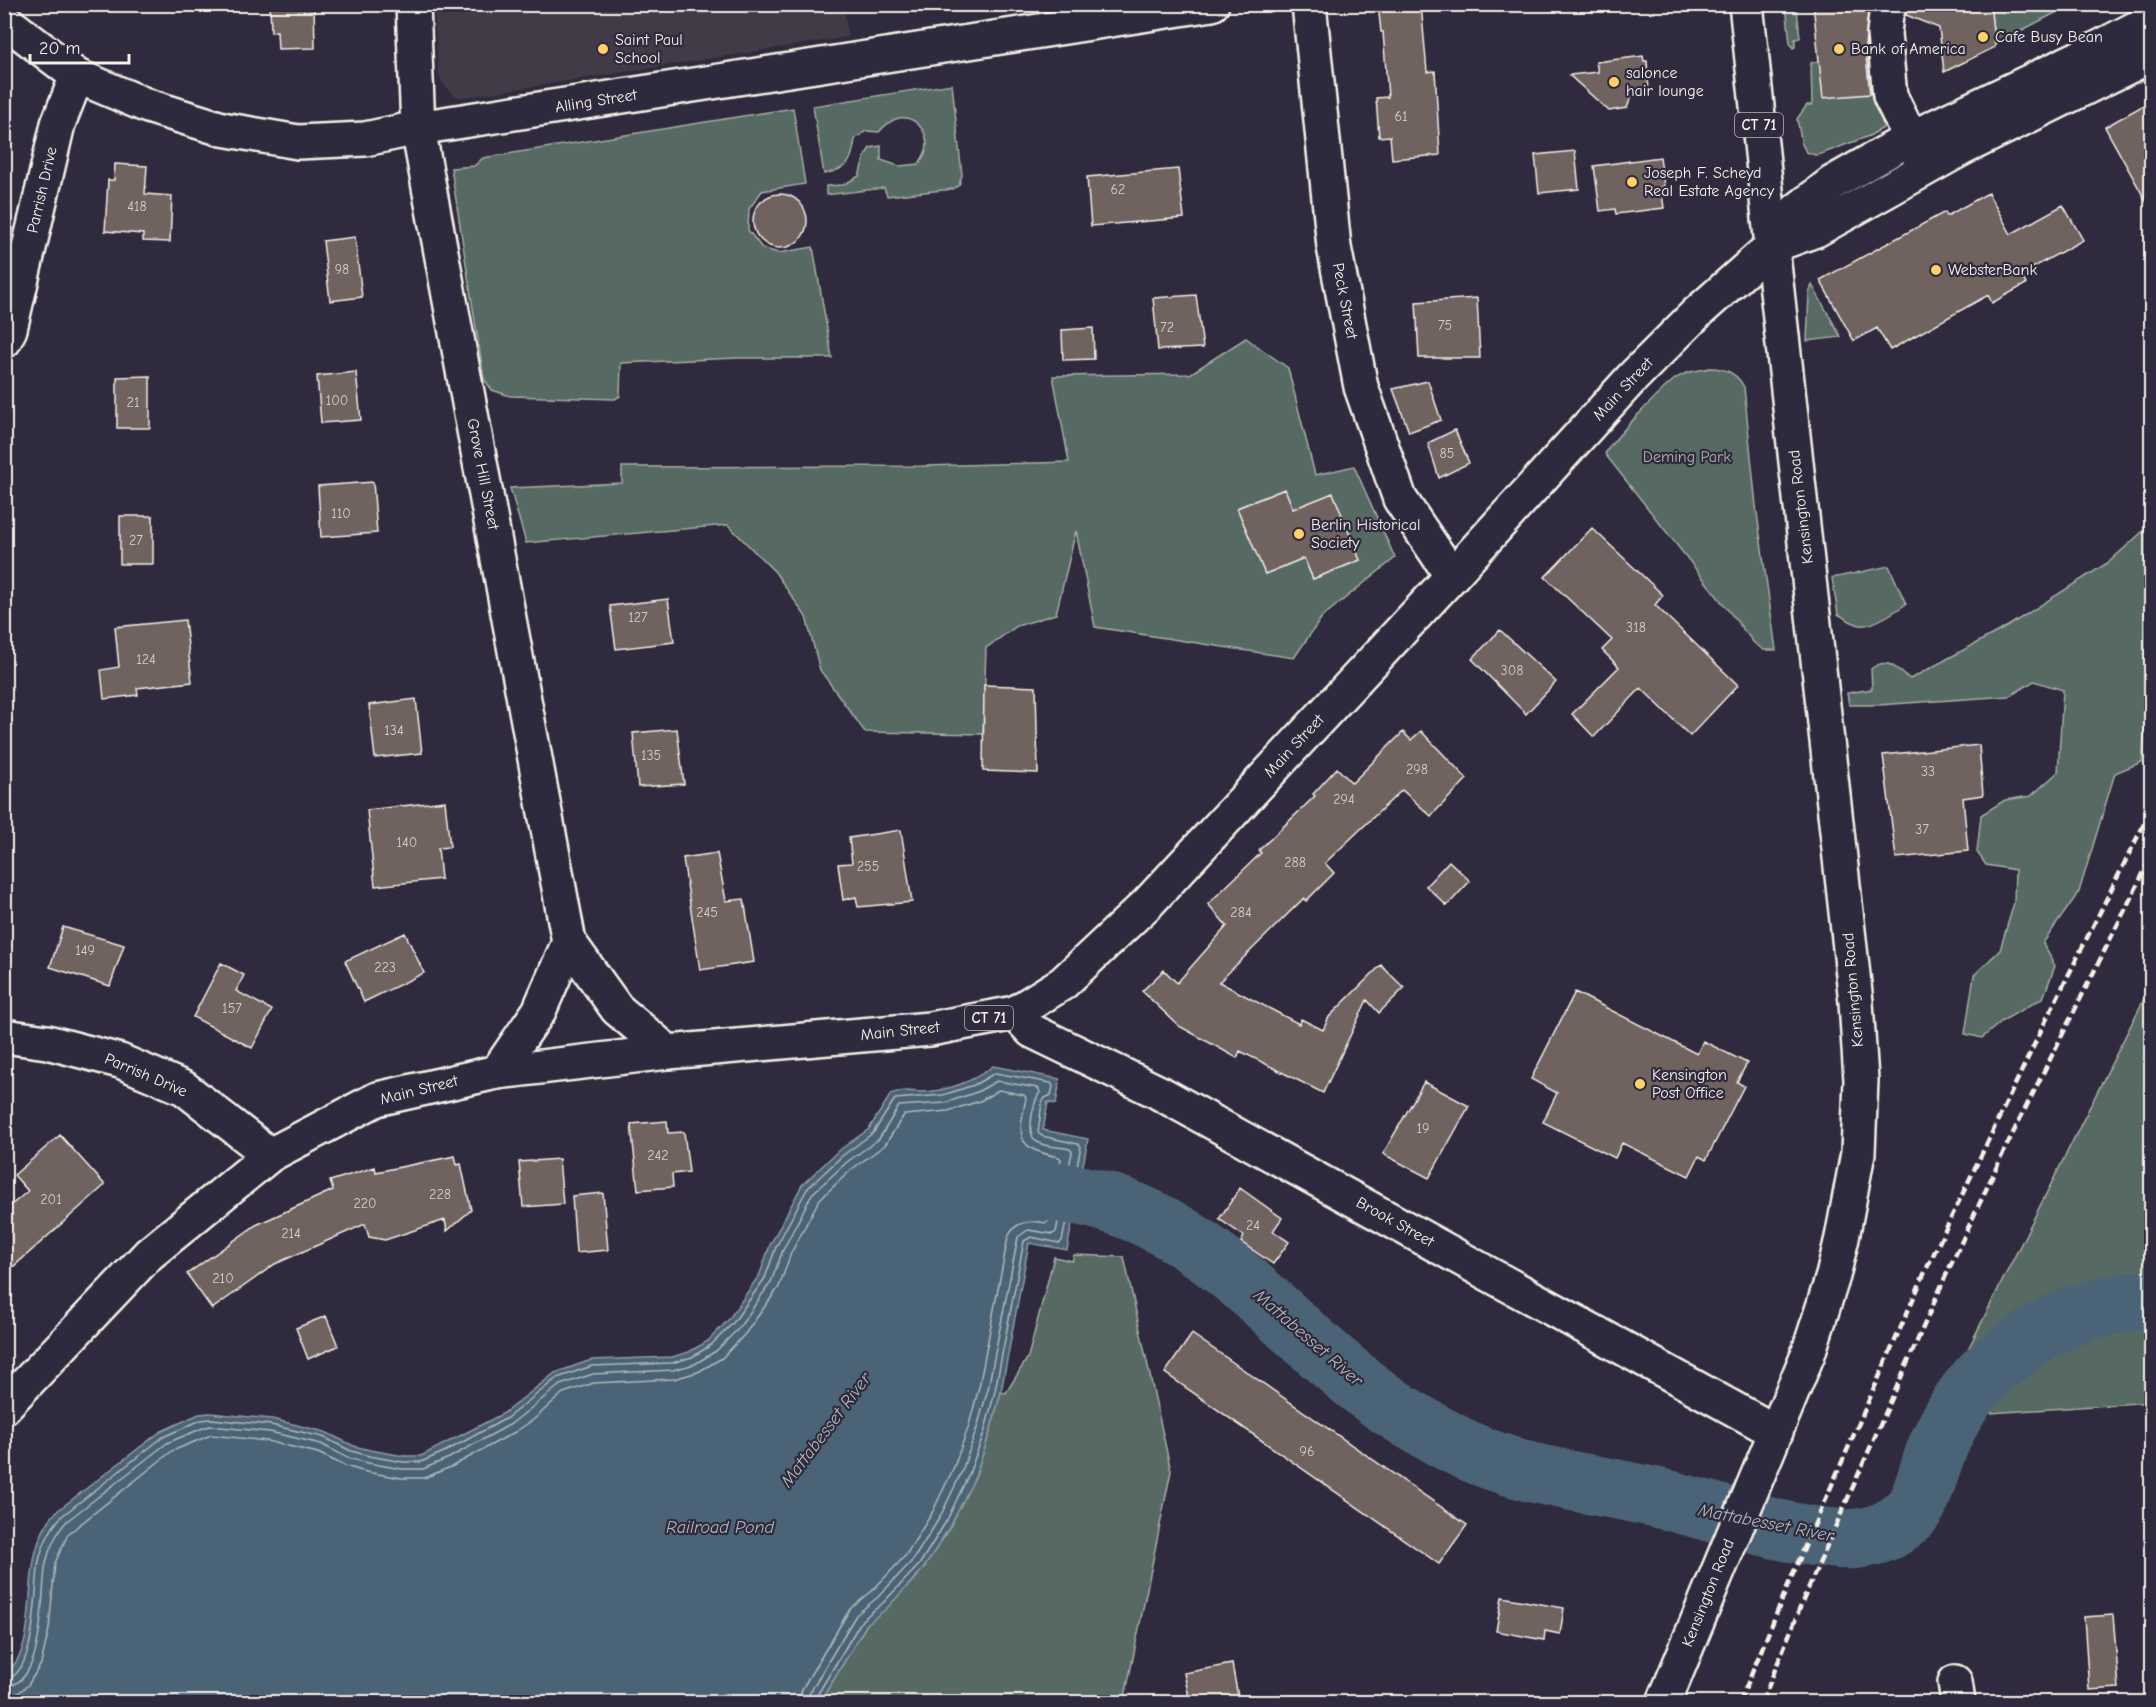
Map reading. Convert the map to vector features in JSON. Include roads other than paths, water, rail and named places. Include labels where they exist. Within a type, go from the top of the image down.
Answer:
[{"type":"street","name":"Grove Hill Street","points":[[413,4],[418,128],[569,942],[617,1009],[668,1052]]},
{"type":"street","name":"Alling Street","points":[[4,20],[77,76],[148,106],[222,129],[298,142],[365,139],[418,128],[1212,4]]},
{"type":"street","name":"Peck Street","points":[[1309,4],[1334,247],[1361,387],[1400,499],[1452,576]]},
{"type":"street","name":"CT 71","points":[[1746,4],[1772,246]]},
{"type":"street","points":[[1890,4],[1886,14],[1884,34],[1890,96],[1926,168]]},
{"type":"street","name":"Main Street","points":[[4,1407],[149,1254],[270,1155],[377,1099],[497,1072],[668,1052],[930,1029],[1015,1012],[1063,983],[1148,903],[1452,576],[1632,378],[1697,313],[1772,246],[1784,225],[1815,194],[1910,139],[2055,85],[2145,40]]},
{"type":"street","name":"Parrish Drive","points":[[4,341],[10,329],[58,124],[77,76]]},
{"type":"street","name":"Main Street","points":[[1772,246],[1816,230],[1926,168],[2055,85]]},
{"type":"street","name":"Kensington Road","points":[[1664,1702],[1811,1344],[1838,1257],[1858,1153],[1861,1080],[1854,990],[1772,246]]},
{"type":"street","points":[[497,1072],[539,1011],[569,942]]},
{"type":"street","name":"Brook Street","points":[[1015,1012],[1032,1031],[1167,1097],[1776,1431]]},
{"type":"street","name":"Parrish Drive","points":[[4,1036],[47,1042],[120,1061],[184,1088],[270,1155]]},
{"type":"water","name":"Railroad Pond","points":[[993,1066],[1060,1079],[1056,1104],[1048,1102],[1043,1130],[1088,1139],[1067,1250],[1029,1243],[1001,1392],[975,1477],[952,1523],[924,1568],[887,1608],[867,1624],[820,1702],[5,1702],[5,1675],[17,1660],[25,1641],[32,1574],[36,1552],[44,1530],[57,1511],[160,1432],[199,1414],[210,1413],[272,1419],[325,1432],[354,1446],[370,1450],[404,1456],[421,1456],[504,1413],[555,1373],[591,1360],[672,1357],[689,1352],[708,1341],[729,1319],[760,1274],[770,1245],[802,1185],[838,1151],[869,1129],[891,1094],[951,1087],[978,1076]]},
{"type":"waterway","name":"Mattabesset River","points":[[997,1199],[1027,1192],[1067,1193],[1121,1207],[1162,1225],[1199,1248],[1234,1275],[1368,1391],[1402,1414],[1462,1448],[1537,1474],[1667,1500],[1774,1529],[1840,1539],[1876,1535],[1897,1525],[1907,1517],[1920,1498],[1938,1446],[1955,1412],[1977,1382],[1999,1362],[2046,1329],[2078,1314],[2113,1305],[2152,1299]]},
{"type":"railway","points":[[1740,1702],[1789,1583],[1925,1272],[2049,1014],[2152,808]]},
{"type":"railway","points":[[1762,1702],[1804,1598],[1947,1273],[2005,1149],[2152,856]]},
{"type":"place","name":"Cafe Busy Bean","points":[[1983,37]]},
{"type":"place","name":"Saint Paul School","points":[[603,49]]},
{"type":"place","name":"Bank of America","points":[[1839,49]]},
{"type":"place","name":"salonce hair lounge","points":[[1614,82]]},
{"type":"place","name":"Joseph F. Scheyd Real Estate Agency","points":[[1632,182]]},
{"type":"place","name":"WebsterBank","points":[[1936,270]]},
{"type":"place","name":"Berlin Historical Society","points":[[1299,534]]},
{"type":"place","name":"Kensington Post Office","points":[[1640,1084]]},
{"type":"park label","name":"Deming Park","points":[[1687,457]]}]
